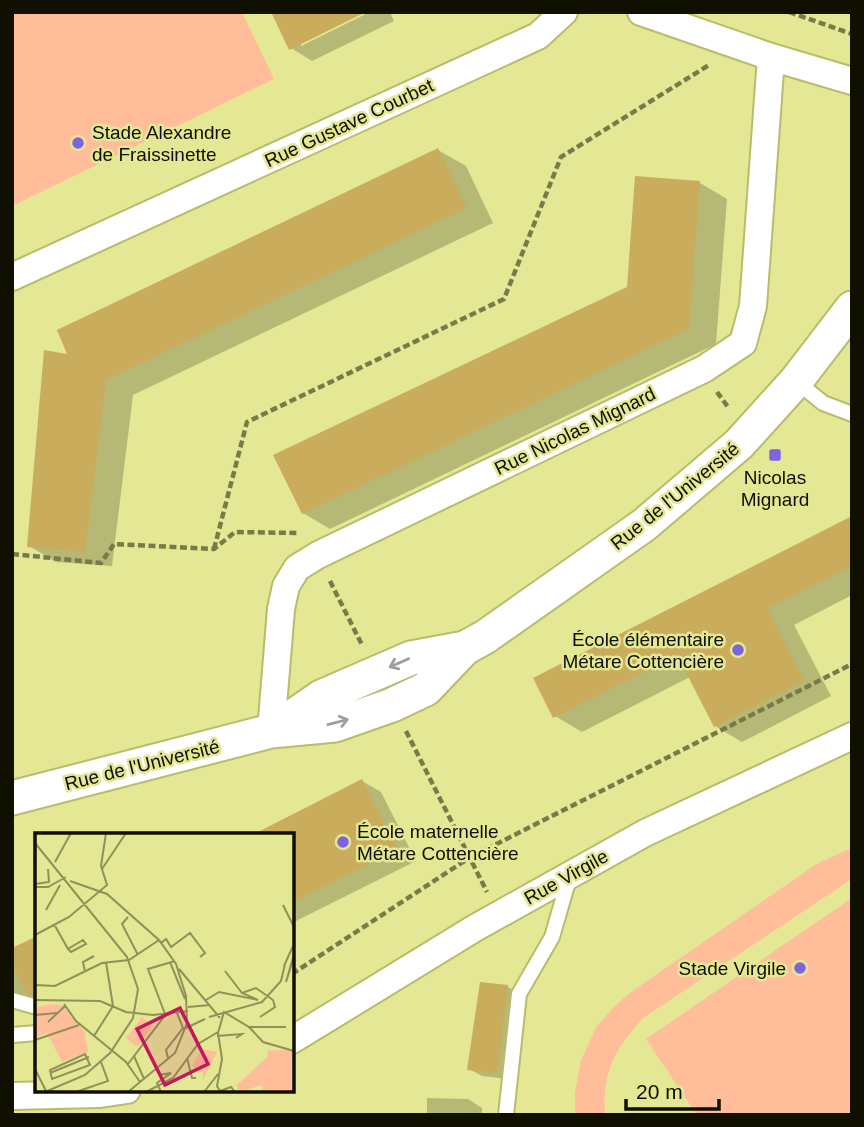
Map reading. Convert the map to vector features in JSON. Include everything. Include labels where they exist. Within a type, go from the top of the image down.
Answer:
[{"type":"street","name":"Rue Gustave Courbet","points":[[12,277],[538,36],[564,12]]},
{"type":"street","points":[[641,12],[771,57],[852,81]]},
{"type":"street","name":"Rue Nicolas Mignard","points":[[271,732],[281,609],[286,586],[297,568],[318,555],[704,369],[743,343],[752,306],[771,57]]},
{"type":"street","name":"Rue de l'Université","points":[[12,798],[271,732],[335,724],[392,705],[426,689],[465,648],[485,637],[644,525],[739,444],[796,381],[852,308]]},
{"type":"street","name":"Rue de l'Université","points":[[271,732],[321,697],[411,658],[465,648]]},
{"type":"street","name":"Rue Virgile","points":[[294,1039],[475,928],[645,833],[852,736]]},
{"type":"street","points":[[12,1096],[114,1092]]},
{"type":"lane","points":[[796,381],[823,403],[852,414]]},
{"type":"lane","points":[[506,1115],[519,994],[552,937],[570,874]]},
{"type":"lane","points":[[12,1000],[35,1006]]},
{"type":"lane","points":[[12,1035],[35,1033]]},
{"type":"path","points":[[789,12],[852,34]]},
{"type":"path","points":[[214,549],[247,422],[503,299],[561,157],[739,46]]},
{"type":"path","points":[[712,385],[732,412]]},
{"type":"path","points":[[12,554],[100,563],[114,544],[214,549],[235,532],[298,532],[318,555],[376,674]]},
{"type":"path","points":[[294,973],[469,858],[852,664]]},
{"type":"path","points":[[392,705],[488,894]]},
{"type":"shaded area","name":"Stade Alexandre de Fraissinette","points":[[12,12],[242,12],[274,79],[12,206]]},
{"type":"shaded area","points":[[852,848],[852,879],[643,1018],[612,1062],[606,1086],[605,1115],[575,1115],[575,1093],[581,1060],[597,1026],[612,1009],[627,995],[818,863]]},
{"type":"shaded area","name":"Stade Virgile","points":[[852,898],[852,1115],[697,1115],[646,1039]]},
{"type":"building","points":[[271,12],[366,12],[289,50]]},
{"type":"building","points":[[438,148],[467,208],[106,380],[85,552],[27,547],[44,350],[67,354],[57,330]]},
{"type":"building","points":[[635,176],[700,181],[689,329],[302,514],[273,455],[627,287]]},
{"type":"building","points":[[852,516],[852,566],[767,609],[804,681],[714,727],[677,655],[553,718],[533,678]]},
{"type":"building","name":"École maternelle Métare Cottencière","points":[[362,779],[398,850],[294,902],[294,833],[256,833]]},
{"type":"building","points":[[35,937],[35,996],[27,994],[12,966],[12,948]]},
{"type":"building","points":[[480,982],[508,985],[497,1073],[467,1070]]},
{"type":"place","name":"Stade Alexandre de Fraissinette","points":[[78,143]]},
{"type":"place","name":"Nicolas Mignard","points":[[775,455]]},
{"type":"place","name":"École élémentaire Métare Cottencière","points":[[738,650]]},
{"type":"place","name":"École maternelle Métare Cottencière","points":[[343,842]]},
{"type":"place","name":"Stade Virgile","points":[[800,968]]}]
